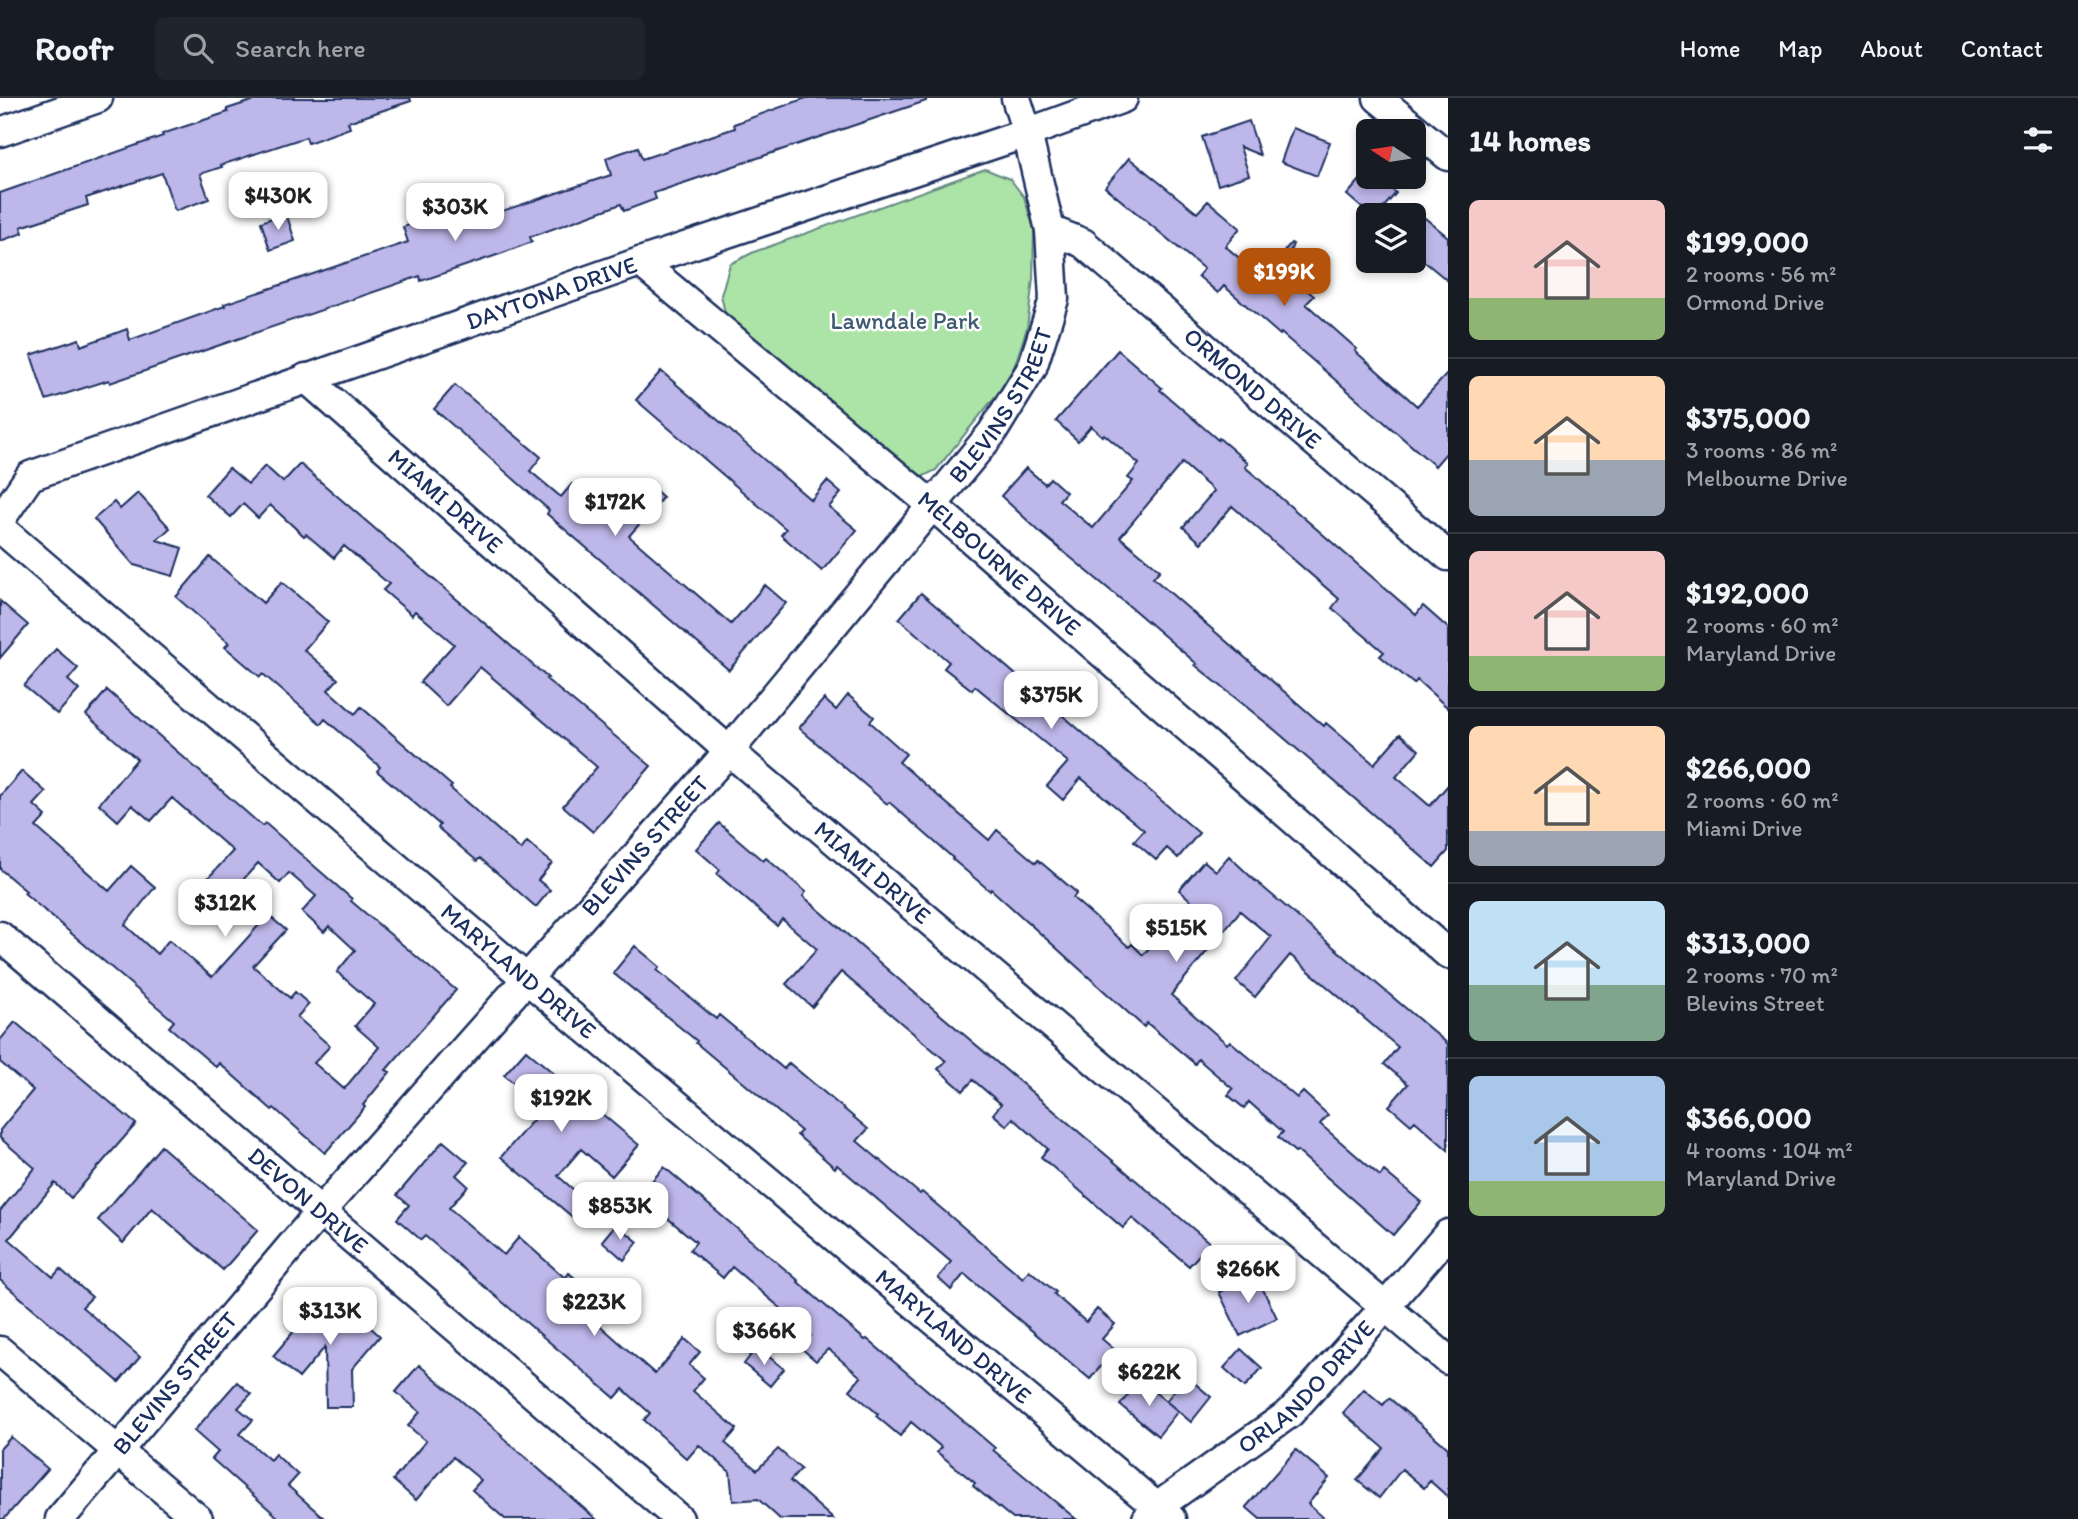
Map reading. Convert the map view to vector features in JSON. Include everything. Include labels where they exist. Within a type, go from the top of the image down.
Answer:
[{"type":"street","points":[[0,132],[98,98]]},
{"type":"street","name":"BLEVINS STREET","points":[[60,1519],[320,1212],[729,751],[992,433],[1032,368],[1054,299],[1050,230],[1016,98]]},
{"type":"street","name":"DAYTONA DRIVE","points":[[0,520],[30,476],[640,262],[1027,133],[1123,98]]},
{"type":"street","points":[[1378,98],[1448,156]]},
{"type":"street","name":"ORMOND DRIVE","points":[[1050,230],[1083,243],[1448,556]]},
{"type":"street","name":"MELBOURNE DRIVE","points":[[640,262],[932,505],[1448,954]]},
{"type":"street","name":"MIAMI DRIVE","points":[[306,378],[729,751],[1448,1360]]},
{"type":"street","name":"MARYLAND DRIVE","points":[[0,528],[1158,1515]]},
{"type":"street","name":"DEVON DRIVE","points":[[0,936],[679,1519]]},
{"type":"street","name":"ORLANDO DRIVE","points":[[1158,1515],[1290,1413],[1448,1234]]},
{"type":"street","points":[[0,1351],[198,1519]]},
{"type":"green space","name":"Lawndale Park","points":[[985,169],[1010,179],[1024,197],[1034,229],[1033,279],[1027,328],[1011,377],[936,470],[924,476],[905,473],[727,322],[721,295],[730,264],[754,252]]},
{"type":"building","points":[[261,98],[410,98],[411,101],[348,122],[350,128],[308,143],[306,137],[200,174],[209,199],[175,211],[162,173],[86,198],[88,205],[21,227],[23,233],[0,241],[0,193],[163,136],[162,134]]},
{"type":"building","points":[[806,98],[926,98],[926,101],[654,193],[656,199],[624,211],[621,204],[530,237],[532,242],[421,281],[420,276],[110,383],[109,380],[46,400],[31,355],[79,339],[81,346],[127,329],[130,340],[225,306],[224,304],[408,242],[403,227],[452,210],[457,226],[611,175],[606,158],[638,147],[642,159],[735,128],[734,124]]},
{"type":"building","points":[[1249,121],[1260,155],[1240,147],[1249,175],[1218,185],[1202,137]]},
{"type":"building","points":[[1293,128],[1330,142],[1317,176],[1281,162]]},
{"type":"building","points":[[1129,158],[1197,213],[1208,201],[1240,228],[1225,246],[1262,277],[1291,243],[1293,244],[1283,270],[1314,296],[1306,304],[1417,406],[1448,373],[1448,451],[1435,466],[1224,286],[1218,293],[1198,276],[1204,269],[1105,187]]},
{"type":"building","points":[[1356,185],[1356,189],[1391,189],[1396,193],[1387,203],[1356,203],[1347,195]]},
{"type":"building","points":[[286,213],[295,241],[270,250],[261,222]]},
{"type":"building","points":[[1426,219],[1448,237],[1448,281],[1426,263]]},
{"type":"building","points":[[1118,350],[1162,388],[1160,390],[1248,463],[1245,467],[1416,615],[1423,606],[1448,628],[1448,708],[1417,680],[1414,684],[1380,656],[1384,652],[1332,608],[1339,599],[1232,506],[1201,543],[1183,527],[1214,491],[1182,463],[1120,537],[1160,570],[1153,578],[1324,726],[1326,723],[1374,764],[1400,734],[1419,750],[1396,777],[1430,806],[1448,785],[1448,851],[1434,867],[1195,665],[1197,664],[1001,496],[1026,468],[1045,484],[1050,478],[1066,492],[1059,500],[1093,528],[1133,481],[1128,478],[1139,464],[1104,434],[1102,436],[1091,426],[1078,441],[1056,421]]},
{"type":"building","points":[[661,371],[811,500],[827,481],[841,493],[829,507],[857,530],[822,571],[781,535],[786,529],[636,400]]},
{"type":"building","points":[[455,385],[541,457],[530,471],[561,497],[572,484],[614,520],[646,482],[663,497],[629,536],[731,624],[765,585],[786,603],[729,670],[547,514],[549,510],[434,409]]},
{"type":"building","points":[[300,464],[548,678],[546,679],[651,766],[593,832],[563,806],[597,767],[480,667],[446,706],[420,682],[454,644],[415,611],[412,615],[383,590],[389,584],[344,546],[334,558],[306,534],[304,536],[270,505],[258,518],[243,504],[231,517],[205,495],[229,468],[248,484],[265,466],[283,482]]},
{"type":"building","points":[[138,493],[170,528],[157,540],[182,548],[173,576],[134,565],[94,519],[114,502],[120,509]]},
{"type":"building","points":[[210,557],[263,603],[282,582],[328,622],[304,650],[338,679],[328,690],[355,714],[361,707],[521,850],[527,842],[552,863],[538,880],[550,890],[536,907],[480,858],[477,861],[438,828],[440,825],[377,771],[380,767],[325,719],[321,724],[263,674],[260,677],[225,647],[229,643],[176,597]]},
{"type":"building","points":[[921,593],[1199,833],[1178,858],[1167,848],[1156,860],[1134,841],[1144,830],[1081,778],[1063,800],[1047,786],[1068,762],[975,686],[972,690],[944,668],[949,662],[899,619]]},
{"type":"building","points":[[0,601],[28,625],[0,658]]},
{"type":"building","points":[[56,649],[78,668],[68,680],[79,690],[57,714],[24,686]]},
{"type":"building","points":[[107,690],[262,826],[265,823],[352,899],[351,901],[456,990],[386,1070],[390,1072],[363,1105],[365,1107],[325,1153],[219,1063],[216,1067],[169,1027],[174,1021],[24,893],[26,891],[0,869],[0,796],[22,771],[46,792],[34,805],[46,816],[36,827],[109,891],[131,866],[155,887],[125,925],[157,954],[169,940],[212,977],[268,915],[286,930],[253,966],[290,998],[295,992],[309,1004],[297,1017],[330,1046],[314,1063],[344,1089],[379,1047],[355,1026],[374,1004],[337,972],[355,950],[329,926],[324,932],[302,912],[316,896],[289,873],[280,883],[258,863],[218,908],[197,890],[233,851],[172,798],[151,821],[132,805],[118,821],[99,804],[137,759],[86,715]]},
{"type":"building","points":[[848,695],[874,717],[870,722],[906,754],[899,762],[989,840],[997,830],[1036,863],[1038,860],[1077,893],[1073,898],[1129,947],[1132,944],[1143,955],[1167,927],[1175,933],[1197,906],[1179,890],[1204,861],[1216,871],[1229,856],[1448,1044],[1448,1150],[1415,1121],[1411,1125],[1389,1106],[1408,1084],[1384,1064],[1398,1047],[1290,955],[1255,997],[1236,981],[1271,937],[1240,911],[1171,995],[1227,1044],[1230,1041],[1297,1098],[1303,1092],[1328,1115],[1320,1124],[1380,1176],[1384,1171],[1421,1202],[1393,1235],[1278,1137],[1283,1132],[1249,1102],[1244,1108],[1228,1095],[1233,1089],[1198,1059],[1195,1064],[1147,1023],[1144,1027],[991,889],[990,891],[889,802],[887,804],[799,728],[824,699],[836,710]]},
{"type":"building","points":[[719,823],[763,861],[766,858],[806,892],[803,896],[903,983],[1210,1243],[1189,1266],[1132,1218],[1123,1228],[1041,1157],[1048,1149],[1013,1118],[1007,1126],[993,1114],[1001,1104],[973,1080],[963,1091],[938,1069],[946,1061],[841,972],[812,1007],[786,984],[817,949],[782,919],[777,926],[717,874],[720,870],[696,849]]},
{"type":"building","points":[[635,946],[660,967],[657,970],[716,1019],[719,1015],[784,1069],[789,1063],[868,1129],[857,1141],[1023,1278],[1029,1270],[1086,1322],[1097,1309],[1115,1324],[1102,1339],[1115,1350],[1090,1379],[964,1274],[951,1290],[938,1278],[951,1262],[837,1165],[835,1168],[797,1135],[801,1131],[613,973]]},
{"type":"building","points":[[15,1022],[136,1124],[71,1198],[55,1183],[9,1239],[53,1277],[60,1269],[92,1297],[82,1307],[140,1357],[119,1382],[0,1280],[0,1211],[35,1168],[0,1138],[0,1130],[33,1090],[0,1062],[0,1040]]},
{"type":"building","points":[[526,1050],[639,1145],[612,1176],[581,1149],[558,1176],[589,1203],[575,1219],[501,1157],[538,1114],[517,1096],[522,1090],[504,1075]]},
{"type":"building","points":[[443,1141],[468,1162],[456,1175],[468,1186],[449,1208],[504,1255],[519,1237],[565,1278],[569,1273],[609,1308],[596,1322],[655,1374],[685,1339],[700,1352],[689,1365],[704,1378],[693,1391],[737,1429],[725,1443],[757,1470],[778,1449],[801,1469],[790,1481],[833,1519],[780,1519],[758,1499],[733,1501],[730,1472],[699,1445],[687,1459],[644,1420],[650,1413],[623,1389],[615,1398],[425,1236],[421,1240],[397,1219],[409,1205],[397,1195]]},
{"type":"building","points":[[161,1146],[258,1230],[223,1270],[152,1208],[123,1243],[98,1220]]},
{"type":"building","points":[[664,1167],[1076,1519],[1013,1519],[937,1452],[941,1447],[911,1422],[900,1436],[876,1416],[878,1414],[850,1390],[861,1377],[828,1349],[816,1361],[801,1348],[811,1336],[797,1322],[732,1267],[723,1278],[690,1250],[696,1242],[640,1195]]},
{"type":"building","points":[[616,1224],[638,1242],[624,1260],[602,1241]]},
{"type":"building","points":[[1256,1275],[1277,1318],[1240,1336],[1219,1292]]},
{"type":"building","points":[[329,1290],[380,1336],[352,1369],[353,1407],[326,1407],[325,1347],[299,1378],[273,1356]]},
{"type":"building","points":[[757,1347],[784,1369],[770,1386],[744,1364]]},
{"type":"building","points":[[1241,1349],[1262,1368],[1245,1387],[1224,1368]]},
{"type":"building","points":[[419,1365],[596,1519],[505,1519],[472,1490],[481,1480],[453,1457],[416,1500],[393,1480],[426,1441],[408,1426],[420,1412],[396,1392]]},
{"type":"building","points":[[1186,1376],[1211,1397],[1191,1422],[1166,1401]]},
{"type":"building","points":[[1140,1380],[1178,1411],[1158,1436],[1120,1405]]},
{"type":"building","points":[[237,1382],[251,1394],[238,1408],[253,1420],[240,1434],[270,1460],[275,1454],[298,1475],[288,1486],[325,1519],[280,1519],[212,1459],[218,1452],[194,1431]]},
{"type":"building","points":[[1364,1389],[1383,1405],[1389,1398],[1448,1448],[1448,1497],[1430,1481],[1424,1488],[1402,1469],[1379,1498],[1357,1480],[1384,1448],[1343,1413]]},
{"type":"building","points":[[11,1437],[48,1469],[4,1519],[0,1519],[0,1449]]},
{"type":"building","points":[[1296,1450],[1329,1478],[1308,1504],[1325,1519],[1260,1519],[1246,1507]]}]
